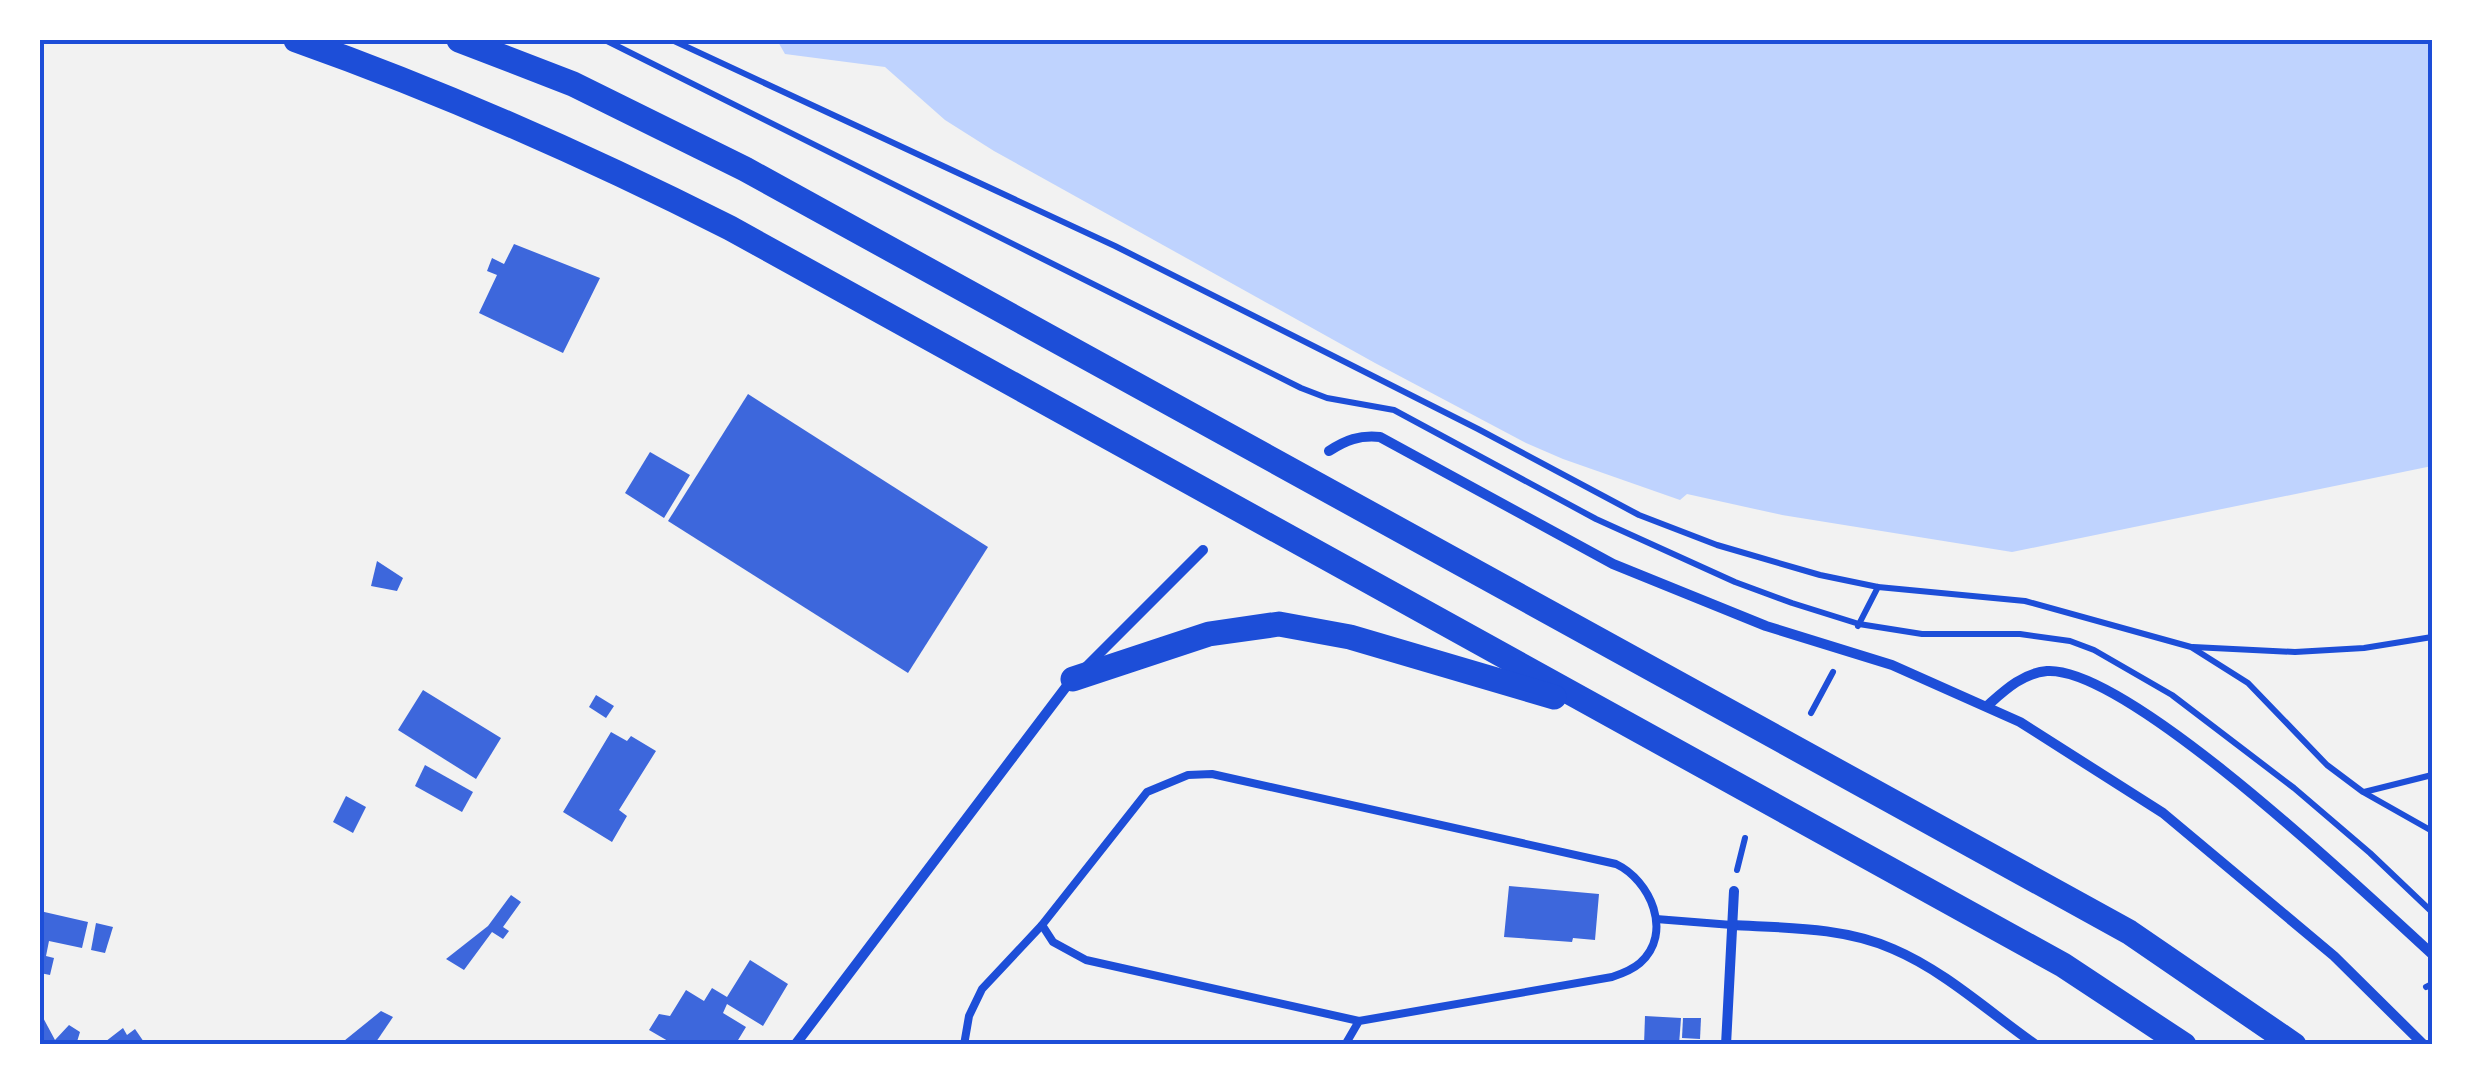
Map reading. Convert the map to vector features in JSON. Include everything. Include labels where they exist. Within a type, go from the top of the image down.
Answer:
[{"type":"main road","points":[[296,40],[494,116],[730,228],[2063,965],[2184,1045]]},
{"type":"main road","points":[[458,40],[574,84],[745,169],[2129,932],[2294,1045]]},
{"type":"main road","points":[[1072,679],[1208,634],[1280,624],[1350,637],[1600,710]]},
{"type":"street","points":[[1329,451],[1345,441],[1380,437],[1613,564],[1766,626],[1892,665],[1988,705],[2163,813],[2334,956],[2424,1045]]},
{"type":"street","points":[[795,1045],[1072,679],[1203,550]]},
{"type":"street","points":[[1988,705],[2012,685],[2048,671],[2070,675],[2132,705],[2257,796],[2432,954]]},
{"type":"street","points":[[1726,1045],[1734,891]]},
{"type":"street","points":[[1732,924],[1840,934],[1894,949],[1929,969],[2036,1045]]},
{"type":"lane","points":[[964,1045],[974,1001],[1042,924],[1147,792],[1188,774],[1212,774],[1616,864],[1640,880],[1656,919],[1643,961],[1612,978],[1359,1021],[1086,960],[1053,942],[1042,924]]},
{"type":"lane","points":[[1656,919],[1732,924]]},
{"type":"lane","points":[[1345,1045],[1359,1021]]},
{"type":"path","points":[[604,40],[1301,388],[1328,398],[1394,410],[1596,519],[1735,582],[1859,624],[1940,636],[2043,636],[2094,650],[2172,694],[2294,788],[2370,852],[2432,912]]},
{"type":"path","points":[[672,40],[1116,246],[1638,516],[1717,545],[1820,575],[1878,587],[2025,601],[2192,647],[2295,652],[2364,648],[2432,637]]},
{"type":"path","points":[[1859,624],[1878,587]]},
{"type":"path","points":[[2192,647],[2248,683],[2314,755],[2363,792],[2432,831]]},
{"type":"path","points":[[2363,792],[2432,775]]},
{"type":"water","points":[[777,40],[2432,40],[2432,466],[2012,552],[1782,515],[1687,494],[1680,500],[1526,443],[1375,363],[994,151],[945,120],[885,67],[785,54]]},
{"type":"building","points":[[514,244],[600,278],[563,353],[479,313],[497,275],[487,271],[492,258],[504,264]]},
{"type":"building","points":[[748,394],[988,547],[908,673],[668,521]]},
{"type":"building","points":[[650,452],[690,475],[664,518],[625,493]]},
{"type":"building","points":[[377,561],[403,578],[397,591],[371,586]]},
{"type":"building","points":[[423,690],[501,738],[476,779],[398,730]]},
{"type":"building","points":[[596,695],[614,706],[606,718],[589,707]]},
{"type":"building","points":[[611,732],[627,741],[631,736],[656,751],[619,810],[627,816],[612,842],[563,812]]},
{"type":"building","points":[[425,765],[473,792],[462,812],[415,786]]},
{"type":"building","points":[[346,796],[366,807],[353,833],[333,822]]},
{"type":"building","points":[[1509,886],[1599,894],[1595,940],[1504,937]]},
{"type":"building","points":[[511,895],[521,902],[503,927],[509,931],[503,939],[492,932],[464,970],[446,959],[488,926]]},
{"type":"building","points":[[40,911],[88,922],[82,948],[49,941],[46,956],[54,958],[50,975],[40,973]]},
{"type":"building","points":[[96,923],[113,927],[105,953],[91,950]]},
{"type":"building","points":[[750,960],[788,984],[763,1026],[727,1004],[723,1013],[746,1027],[735,1045],[665,1045],[668,1041],[649,1030],[659,1014],[670,1016],[686,990],[704,1001],[712,988],[727,997]]},
{"type":"building","points":[[381,1011],[393,1017],[374,1045],[339,1045]]},
{"type":"building","points":[[40,1012],[55,1040],[69,1025],[80,1032],[76,1045],[40,1045]]},
{"type":"building","points":[[1645,1016],[1681,1018],[1679,1045],[1644,1045]]},
{"type":"building","points":[[1683,1018],[1701,1018],[1700,1039],[1682,1038]]},
{"type":"building","points":[[123,1028],[127,1035],[135,1029],[146,1045],[101,1045]]}]
